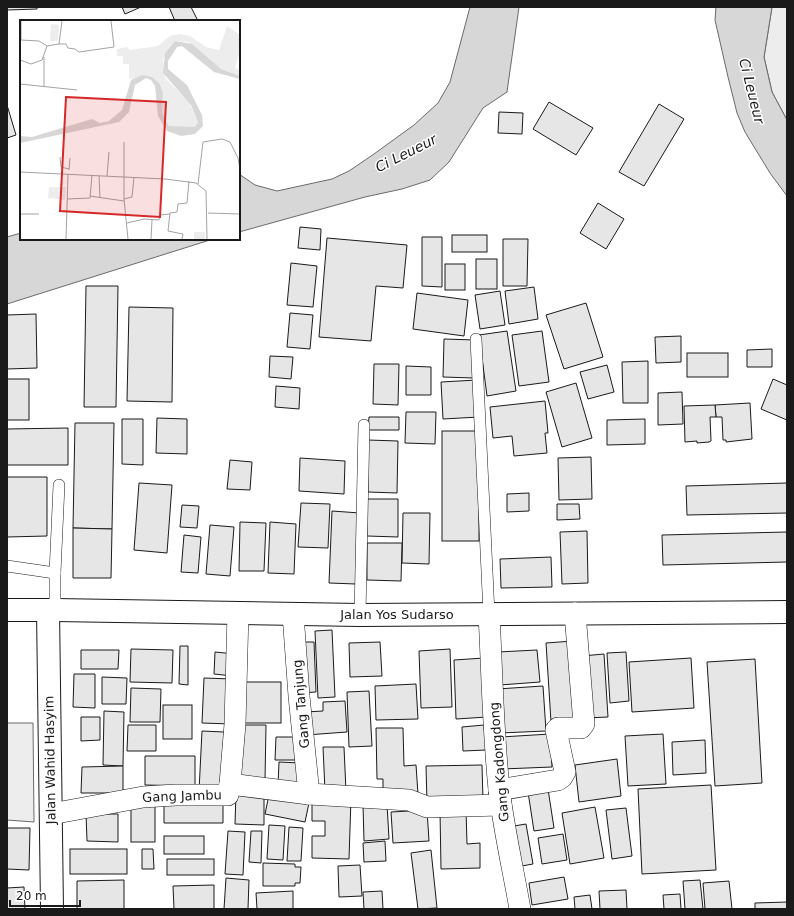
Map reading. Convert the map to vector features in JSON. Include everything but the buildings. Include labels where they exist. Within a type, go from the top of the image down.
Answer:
[{"type":"main road","name":"Jalan Yos Sudarso","points":[[7,610],[360,615],[787,612]]},
{"type":"main road","name":"Jalan Wahid Hasyim","points":[[51,610],[52,909]]},
{"type":"street","name":"Gang Jambu","points":[[51,814],[143,797],[176,795],[228,795],[235,724],[238,613]]},
{"type":"street","points":[[230,784],[310,794],[409,800],[428,806],[500,797],[558,780],[565,772],[556,730],[558,728],[581,728],[584,724],[575,613]]},
{"type":"street","name":"Gang Tanjung","points":[[293,614],[299,696],[310,794]]},
{"type":"street","name":"Gang Kadongdong","points":[[489,614],[494,727],[500,797],[520,909]]},
{"type":"lane","points":[[476,339],[489,614]]},
{"type":"lane","points":[[360,615],[364,425]]},
{"type":"lane","points":[[51,610],[55,573],[59,484]]},
{"type":"lane","points":[[7,566],[55,573]]},
{"type":"shaded area","points":[[772,7],[787,7],[787,120],[772,92],[764,57]]},
{"type":"shaded area","points":[[7,723],[33,723],[34,822],[7,820]]},
{"type":"water","name":"Ci Leueur","points":[[470,7],[519,7],[507,92],[483,108],[449,162],[430,180],[402,189],[365,197],[240,232],[240,175],[255,185],[277,191],[332,179],[349,171],[414,125],[438,103],[450,82]]},
{"type":"water","name":"Ci Leueur","points":[[716,7],[772,7],[764,57],[772,92],[787,120],[787,196],[770,173],[745,132],[737,113],[715,20]]},
{"type":"water","points":[[20,233],[20,240],[210,240],[7,304],[7,237]]}]
